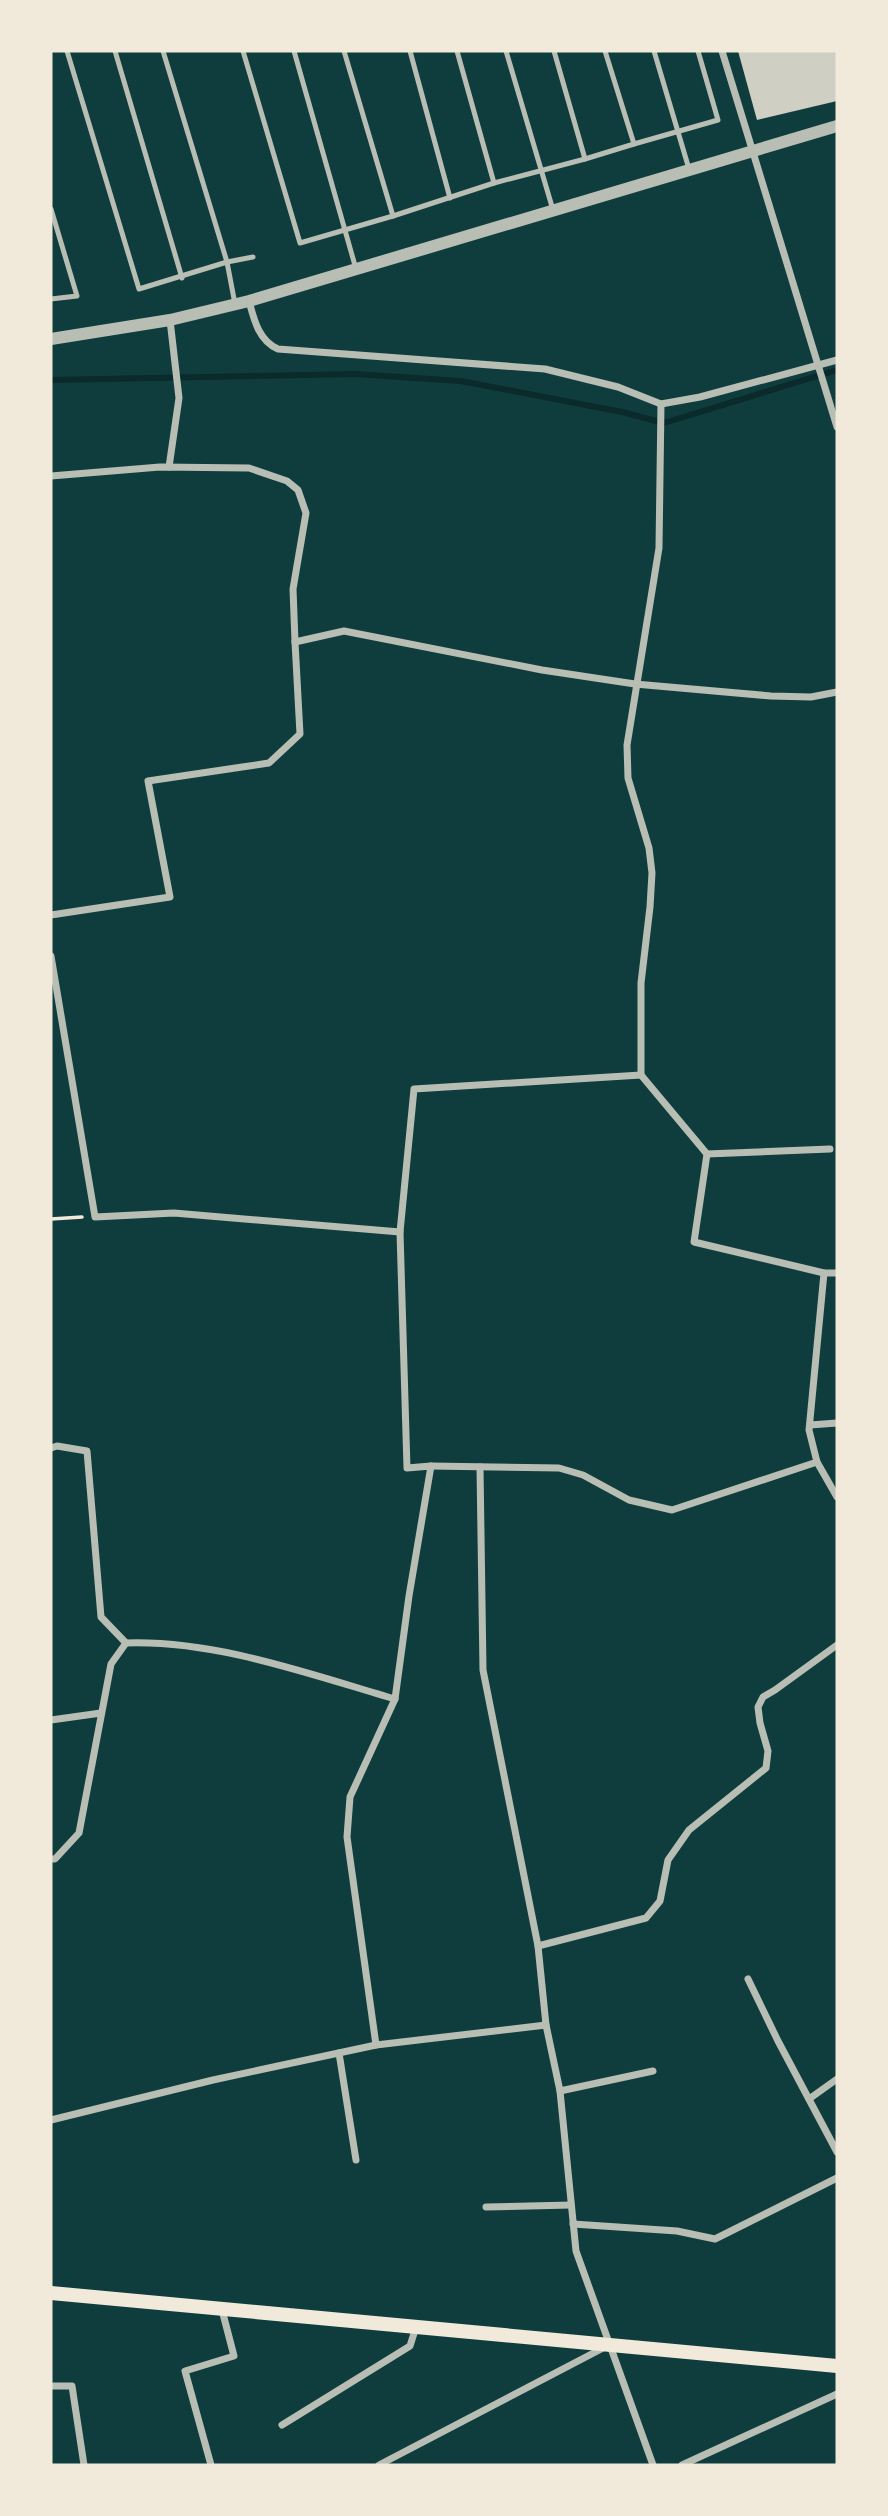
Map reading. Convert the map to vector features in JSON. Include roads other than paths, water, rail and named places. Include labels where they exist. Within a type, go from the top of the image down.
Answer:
[{"type":"main road","points":[[51,2293],[837,2366]]},
{"type":"street","points":[[722,51],[837,427]]},
{"type":"street","points":[[51,339],[170,320],[249,301],[837,126]]},
{"type":"street","points":[[249,301],[267,345],[278,349],[545,369],[618,387],[661,404],[700,397],[837,360]]},
{"type":"street","points":[[169,467],[179,398],[170,320]]},
{"type":"street","points":[[661,404],[659,548],[627,745],[628,778],[649,848],[652,873],[641,983],[641,1075],[707,1154],[694,1242],[824,1273],[837,1273]]},
{"type":"street","points":[[51,476],[169,467],[249,468],[287,481],[298,490],[306,513],[293,589],[300,734],[269,763],[148,781],[170,897],[51,915]]},
{"type":"street","points":[[295,642],[344,631],[542,670],[635,684],[771,696],[811,696],[837,692]]},
{"type":"street","points":[[51,957],[95,1217],[174,1213],[400,1232]]},
{"type":"street","points":[[641,1075],[414,1089],[400,1232],[407,1468],[559,1468],[583,1475],[629,1500],[672,1510],[817,1462]]},
{"type":"street","points":[[707,1154],[830,1149]]},
{"type":"street","points":[[824,1273],[810,1425],[817,1462],[837,1497]]},
{"type":"street","points":[[810,1425],[837,1423]]},
{"type":"street","points":[[51,1448],[87,1451],[101,1617],[126,1643],[154,1642],[253,1658],[395,1699]]},
{"type":"street","points":[[376,2045],[347,1837],[350,1797],[395,1699],[431,1466]]},
{"type":"street","points":[[480,1467],[483,1670],[538,1946],[546,2025],[560,2091],[576,2251],[653,2465]]},
{"type":"street","points":[[51,1859],[55,1859],[79,1833],[110,1664],[126,1643]]},
{"type":"street","points":[[538,1946],[646,1918],[660,1902],[668,1860],[689,1830],[766,1768],[768,1751],[758,1707],[763,1697],[837,1645]]},
{"type":"street","points":[[51,1720],[101,1713]]},
{"type":"street","points":[[748,1979],[837,2151]]},
{"type":"street","points":[[51,2120],[214,2080],[376,2045],[546,2025]]},
{"type":"street","points":[[339,2053],[356,2160]]},
{"type":"street","points":[[560,2091],[653,2071]]},
{"type":"street","points":[[809,2099],[837,2079]]},
{"type":"street","points":[[573,2224],[677,2231],[715,2239],[837,2178]]},
{"type":"street","points":[[486,2207],[571,2205]]},
{"type":"street","points":[[211,2465],[185,2371],[234,2356],[222,2309]]},
{"type":"street","points":[[282,2425],[410,2346],[416,2328]]},
{"type":"street","points":[[379,2465],[609,2345]]},
{"type":"street","points":[[51,2386],[72,2386],[84,2465]]},
{"type":"street","points":[[682,2465],[837,2394]]},
{"type":"lane","points":[[67,51],[139,289],[227,262],[253,257]]},
{"type":"lane","points":[[115,51],[182,278]]},
{"type":"lane","points":[[163,51],[227,262],[235,304]]},
{"type":"lane","points":[[243,51],[300,243],[541,169],[585,159],[718,120],[698,51]]},
{"type":"lane","points":[[294,51],[356,269]]},
{"type":"lane","points":[[344,51],[393,216]]},
{"type":"lane","points":[[410,51],[450,198]]},
{"type":"lane","points":[[457,51],[494,183]]},
{"type":"lane","points":[[506,51],[552,210]]},
{"type":"lane","points":[[554,51],[585,159]]},
{"type":"lane","points":[[605,51],[634,144]]},
{"type":"lane","points":[[654,51],[689,169]]},
{"type":"lane","points":[[51,209],[77,296],[51,299]]},
{"type":"waterway","points":[[51,380],[355,374],[461,381],[622,412],[664,423],[837,370]]}]
